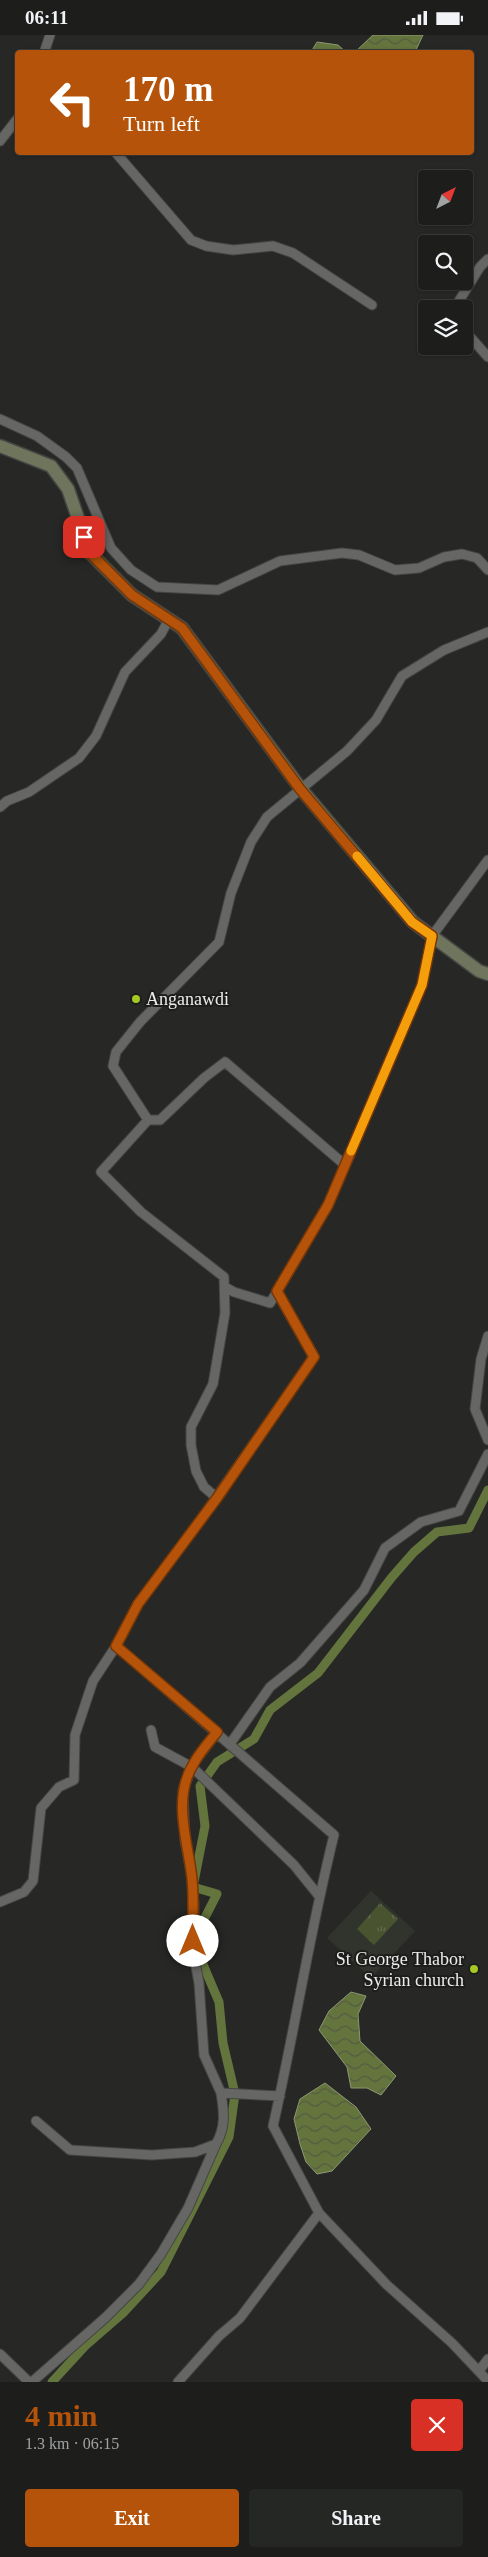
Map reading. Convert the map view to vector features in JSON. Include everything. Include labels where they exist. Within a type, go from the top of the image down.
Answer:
[{"type":"main road","points":[[0,446],[51,466],[68,489],[90,553],[132,595],[182,628],[300,789],[412,922],[479,971],[488,975]]},
{"type":"street","points":[[45,50],[50,35]]},
{"type":"street","points":[[0,141],[15,122]]},
{"type":"street","points":[[118,155],[191,240],[206,246],[233,250],[274,246],[293,253],[372,305]]},
{"type":"street","points":[[460,300],[480,267],[488,259]]},
{"type":"street","points":[[473,341],[488,357]]},
{"type":"street","points":[[0,419],[37,437],[66,457],[77,469],[111,548],[131,570],[157,587],[218,590],[280,561],[342,553],[359,555],[396,570],[419,568],[444,557],[462,555],[477,558],[488,571]]},
{"type":"street","points":[[0,807],[7,801],[29,792],[79,758],[96,736],[124,672],[161,634],[169,619]]},
{"type":"street","points":[[148,1120],[113,1066],[116,1052],[140,1023],[220,942],[231,893],[251,842],[267,817],[347,751],[376,720],[402,676],[444,650],[488,632]]},
{"type":"street","points":[[225,1287],[234,1292],[270,1303],[328,1205],[422,985],[432,936],[488,860]]},
{"type":"street","points":[[217,1498],[204,1487],[190,1445],[191,1427],[213,1384],[225,1313],[224,1277],[141,1212],[101,1173],[148,1120],[160,1120],[204,1078],[225,1062],[345,1165]]},
{"type":"street","points":[[0,1902],[24,1892],[33,1881],[41,1808],[60,1787],[74,1780],[76,1735],[93,1681],[118,1643],[138,1604],[217,1498],[314,1357],[277,1291]]},
{"type":"street","points":[[488,1336],[481,1359],[475,1409],[488,1440]]},
{"type":"street","points":[[230,1743],[270,1687],[300,1663],[364,1590],[385,1548],[421,1521],[459,1511],[488,1454]]},
{"type":"street","points":[[118,1643],[116,1646],[334,1835],[319,1897],[297,2018],[273,2126],[319,2213],[387,2285],[452,2343],[488,2381]]},
{"type":"street","points":[[151,1730],[155,1747],[192,1766],[294,1865],[319,1897]]},
{"type":"street","points":[[0,2354],[30,2382],[105,2318],[139,2284],[161,2254],[188,2208],[224,2122],[221,2093],[204,2055],[199,1983],[194,1957],[194,1903],[191,1871],[185,1841],[183,1790],[192,1766],[217,1732]]},
{"type":"street","points":[[221,2093],[280,2096]]},
{"type":"street","points":[[36,2121],[70,2150],[152,2155],[195,2152],[216,2144]]},
{"type":"street","points":[[178,2382],[219,2336],[240,2318],[319,2213]]},
{"type":"street","points":[[479,2371],[488,2359]]},
{"type":"shaded area","points":[[371,1891],[415,1931],[371,1978],[327,1938]]},
{"type":"green space","points":[[380,1903],[398,1919],[374,1945],[357,1929]]},
{"type":"water","points":[[373,35],[423,35],[416,50],[357,50]]},
{"type":"water","points":[[317,42],[338,45],[344,50],[312,50]]},
{"type":"water","points":[[351,1992],[366,1996],[358,2014],[360,2041],[396,2076],[381,2095],[367,2088],[351,2088],[347,2067],[319,2030],[329,2011]]},
{"type":"water","points":[[325,2083],[356,2107],[371,2129],[332,2171],[317,2174],[306,2162],[294,2119],[300,2099]]},
{"type":"waterway","points":[[52,2382],[86,2345],[124,2312],[161,2272],[229,2137],[235,2094],[223,2043],[219,2002],[193,1941],[217,1894],[193,1887],[205,1826],[200,1786],[217,1762],[254,1739],[270,1710],[318,1673],[392,1577],[414,1552],[437,1532],[469,1528],[488,1490]]},
{"type":"slow traffic","points":[[351,1151],[422,985],[432,936],[412,922],[357,856]]},
{"type":"place","name":"Anganawdi","points":[[136,999]]},
{"type":"place","name":"St George Thabor Syrian church","points":[[474,1969]]},
{"type":"route","points":[[84,537],[90,553],[132,595],[182,628],[300,789],[412,922],[432,936],[422,985],[328,1205],[277,1291],[314,1357],[217,1498],[133,1611],[116,1646],[217,1732],[193,1763],[183,1790],[185,1841],[191,1871],[194,1903],[193,1941]]}]
